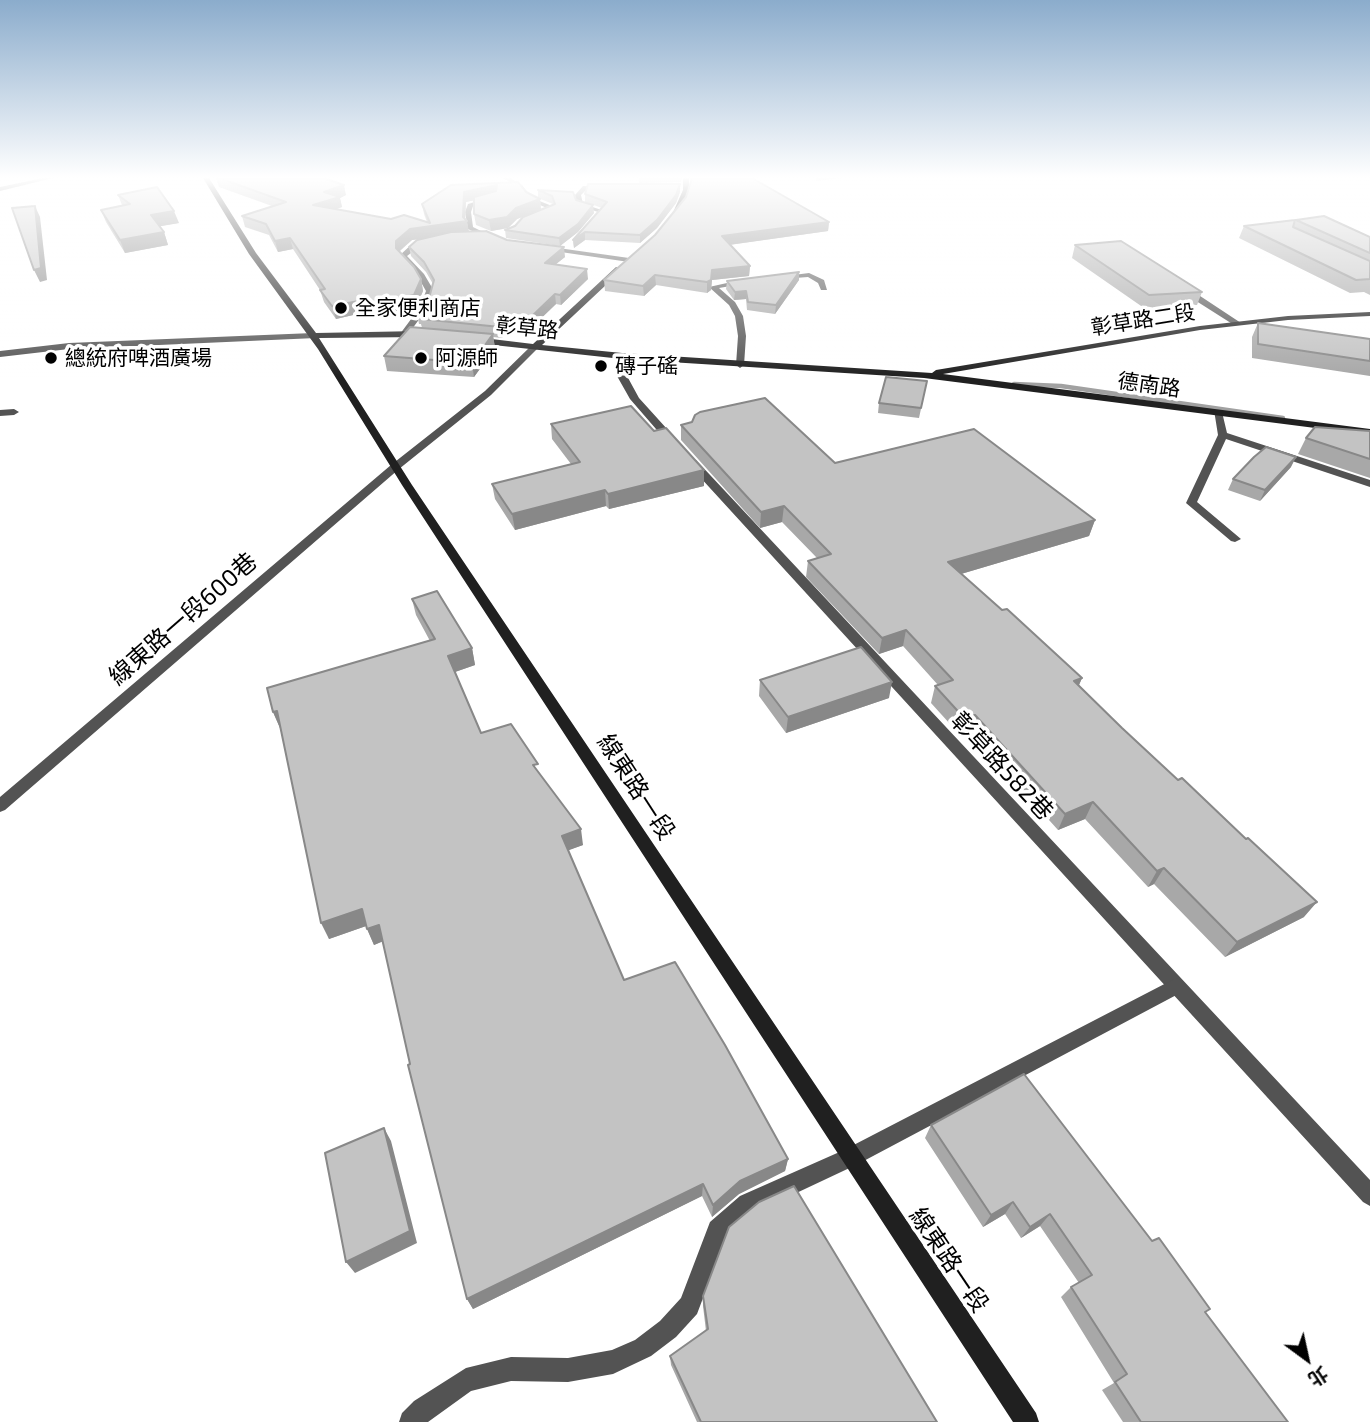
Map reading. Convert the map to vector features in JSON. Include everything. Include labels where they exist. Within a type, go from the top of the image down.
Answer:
[{"type":"street","name":"線東路一段","points":[[247,244],[313,336],[395,467],[1027,1422]]},
{"type":"street","points":[[404,334],[424,307],[429,291],[421,276],[403,256],[418,244]]},
{"type":"street","points":[[564,250],[571,244]]},
{"type":"street","points":[[535,347],[633,257],[536,247]]},
{"type":"street","points":[[778,277],[809,275],[821,282],[824,288]]},
{"type":"street","points":[[740,365],[742,336],[739,316],[732,304],[713,287],[753,280]]},
{"type":"street","points":[[1180,288],[1237,323]]},
{"type":"street","name":"彰草路二段","points":[[924,375],[1237,323],[1370,314]]},
{"type":"street","points":[[0,354],[69,346],[313,336],[427,335]]},
{"type":"street","name":"彰草路","points":[[465,339],[622,356],[924,375]]},
{"type":"street","name":"線東路一段600巷","points":[[0,806],[395,467],[488,393],[535,347]]},
{"type":"street","name":"彰草路582巷","points":[[622,356],[622,376],[635,398],[787,568],[1370,1195]]},
{"type":"street","name":"德南路","points":[[924,375],[1070,391],[1370,432]]},
{"type":"street","points":[[0,413],[14,411]]},
{"type":"street","points":[[1217,412],[1223,435],[1191,503],[1235,539]]},
{"type":"street","points":[[1223,435],[1370,484]]},
{"type":"street","points":[[411,1422],[423,1410],[466,1381],[511,1369],[568,1370],[613,1362],[643,1348],[668,1329],[689,1306],[718,1230],[748,1204],[851,1157],[1176,986]]},
{"type":"building","points":[[25,244],[39,244],[41,268],[34,270]]},
{"type":"building","points":[[294,244],[396,244],[396,248],[421,279],[414,295],[367,305],[364,300],[332,306],[320,290],[325,289]]},
{"type":"building","points":[[412,244],[543,244],[564,247],[545,263],[587,269],[560,295],[555,294],[530,318],[508,316],[500,327],[421,319],[425,313],[417,313],[429,298],[434,280],[424,262],[409,247]]},
{"type":"building","points":[[644,244],[730,244],[750,266],[712,270],[711,280],[707,282],[655,275],[643,286],[604,280]]},
{"type":"building","points":[[1126,244],[1202,292],[1149,295],[1075,245]]},
{"type":"building","points":[[1282,244],[1332,244],[1370,261],[1370,279],[1356,280]]},
{"type":"building","points":[[1351,244],[1370,244],[1370,253]]},
{"type":"building","points":[[799,272],[776,305],[748,302],[746,291],[735,292],[727,281]]},
{"type":"building","points":[[1258,323],[1370,339],[1370,361],[1258,344]]},
{"type":"building","points":[[410,327],[493,334],[472,363],[384,356]]},
{"type":"building","points":[[886,377],[927,381],[921,408],[879,403]]},
{"type":"building","points":[[765,398],[835,463],[974,429],[1095,520],[948,562],[1002,610],[1007,609],[1082,678],[1074,681],[1122,728],[1178,780],[1182,778],[1317,902],[1237,942],[1164,868],[1157,871],[1093,802],[1065,814],[975,715],[965,719],[935,686],[953,680],[906,630],[882,638],[808,561],[831,554],[784,506],[761,512],[681,425],[692,422],[700,412]]},
{"type":"building","points":[[631,406],[654,431],[666,428],[704,470],[608,494],[605,490],[512,514],[492,484],[580,462],[551,424]]},
{"type":"building","points":[[1315,427],[1370,431],[1370,459],[1306,438]]},
{"type":"building","points":[[1266,447],[1296,457],[1265,490],[1233,479],[1254,457]]},
{"type":"building","points":[[437,591],[472,648],[448,656],[481,733],[511,724],[538,764],[533,765],[581,829],[562,836],[624,980],[675,962],[788,1159],[740,1181],[713,1205],[703,1184],[467,1299],[408,1065],[410,1064],[379,925],[367,929],[362,909],[321,923],[277,711],[273,712],[267,688],[435,639],[412,599]]},
{"type":"building","points":[[861,647],[892,682],[788,717],[760,680]]},
{"type":"building","points":[[1024,1074],[1152,1241],[1159,1238],[1210,1309],[1205,1312],[1288,1422],[1141,1422],[1115,1382],[1127,1374],[1071,1287],[1092,1275],[1050,1214],[1030,1227],[1013,1202],[991,1215],[931,1125]]},
{"type":"building","points":[[384,1128],[410,1231],[346,1262],[325,1153]]},
{"type":"building","points":[[794,1186],[937,1422],[701,1422],[670,1356],[708,1329],[703,1296],[729,1227],[759,1202]]},
{"type":"waterway","points":[[1014,384],[1061,386],[1283,418]]},
{"type":"place","name":"全家便利商店","points":[[341,308]]},
{"type":"place","name":"總統府啤酒廣場","points":[[51,358]]},
{"type":"place","name":"阿源師","points":[[421,358]]},
{"type":"place","name":"磚子磘","points":[[601,366]]}]
